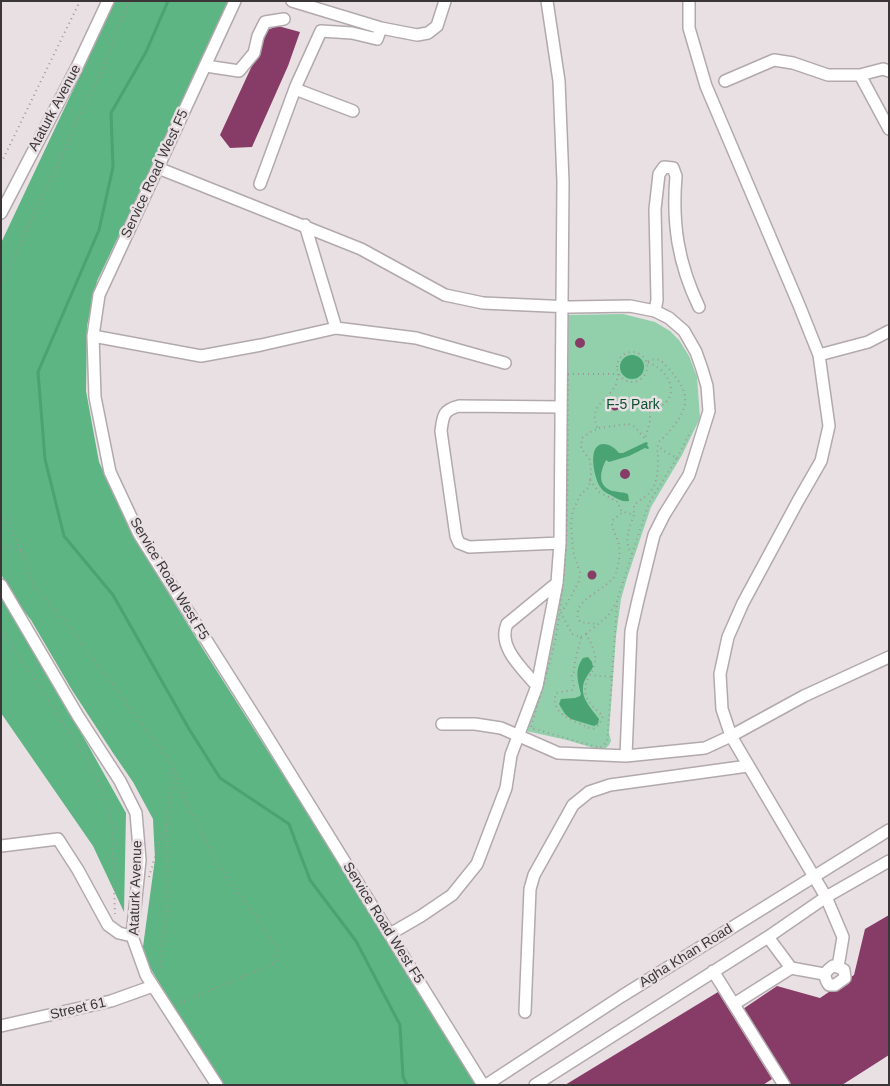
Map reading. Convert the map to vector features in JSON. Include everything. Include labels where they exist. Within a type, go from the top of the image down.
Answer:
[{"type":"street","name":"Ataturk Avenue","points":[[1,213],[77,67],[108,1]]},
{"type":"street","name":"Service Road West F5","points":[[234,1],[206,66],[99,295],[93,336],[95,398],[110,472],[139,534],[484,1085]]},
{"type":"street","points":[[292,1],[381,28],[417,35],[428,33],[438,26],[444,1]]},
{"type":"street","points":[[390,934],[452,895],[477,864],[506,788],[511,755],[537,686],[557,583],[560,543],[563,182],[559,81],[547,1]]},
{"type":"street","points":[[689,1],[689,28],[706,86],[819,355],[829,426],[821,461],[748,594],[728,637],[720,674],[722,709],[731,736],[826,896],[843,937],[838,967],[844,970],[845,978],[835,985],[829,985],[824,974],[791,968],[734,1004]]},
{"type":"street","points":[[206,66],[239,71],[254,53],[258,36],[265,22],[284,19]]},
{"type":"street","points":[[260,184],[295,89],[321,31],[352,33],[377,40],[381,28]]},
{"type":"street","points":[[725,81],[774,60],[793,63],[828,75],[860,75],[883,69],[889,71]]},
{"type":"street","points":[[860,75],[889,129]]},
{"type":"street","points":[[295,89],[353,111]]},
{"type":"street","points":[[654,311],[657,300],[655,209],[659,174],[664,167],[673,168],[676,176],[675,227],[679,254],[688,284],[699,307]]},
{"type":"street","points":[[158,168],[305,225],[361,249],[445,295],[483,303],[630,306],[654,311],[669,318],[684,331],[696,352],[707,386],[709,411],[689,475],[654,535],[638,600],[631,632],[626,756]]},
{"type":"street","points":[[305,225],[336,328]]},
{"type":"street","points":[[93,336],[201,356],[261,346],[336,328],[416,338],[505,363]]},
{"type":"street","points":[[819,355],[868,342],[889,331]]},
{"type":"street","points":[[560,543],[468,546],[460,543],[456,536],[441,431],[442,417],[449,408],[459,406],[561,407]]},
{"type":"street","points":[[537,686],[508,649],[504,631],[507,624],[557,583]]},
{"type":"street","name":"Ataturk Avenue","points":[[1,585],[78,716],[120,781],[136,813],[140,860],[132,936],[138,954],[156,990],[217,1085]]},
{"type":"street","points":[[442,724],[475,724],[501,728],[558,753],[626,756],[704,748],[731,736],[804,696],[889,657]]},
{"type":"street","points":[[525,1012],[532,882],[534,875],[573,805],[589,792],[610,785],[748,766]]},
{"type":"street","name":"Agha Khan Road","points":[[484,1085],[813,875],[889,830]]},
{"type":"street","points":[[1,846],[58,839],[78,870],[108,925],[118,932],[132,936]]},
{"type":"street","name":"Agha Khan Road","points":[[535,1085],[768,937],[826,896],[889,861]]},
{"type":"street","points":[[768,937],[791,968]]},
{"type":"street","points":[[714,971],[784,1085]]},
{"type":"street","name":"Street 61","points":[[1,1026],[156,990]]},
{"type":"path","points":[[1,163],[80,1]]},
{"type":"path","points":[[1,286],[104,64],[129,1]]},
{"type":"path","points":[[598,428],[595,414],[599,405],[616,385],[618,374],[618,360],[626,353],[636,352],[646,362],[646,372],[640,380],[626,381],[618,374],[568,374],[567,524],[556,636],[531,728],[600,748],[608,742],[617,601]]},
{"type":"path","points":[[632,554],[627,548],[628,531],[634,515],[634,505],[648,495],[657,481],[658,446],[679,419],[686,396],[677,377],[660,359],[654,358],[646,362]]},
{"type":"path","points":[[646,362],[652,363],[661,369],[670,382],[670,397],[666,402],[650,411],[645,439],[635,427],[628,424],[598,428],[582,438],[581,448],[590,460],[590,480],[589,487],[580,494],[573,510],[571,524],[573,551],[580,573],[573,594],[561,613],[572,634],[580,637],[586,634],[608,616],[617,601],[649,503],[694,426]]},
{"type":"path","points":[[658,446],[676,458]]},
{"type":"path","points":[[590,480],[599,492],[618,502],[620,509],[634,515]]},
{"type":"path","points":[[598,624],[580,622],[577,617],[577,611],[586,598],[611,582],[616,574],[620,548],[612,524],[613,520],[624,512]]},
{"type":"path","points":[[1,514],[21,551],[34,586],[68,625],[173,766],[185,799],[218,865],[277,947],[277,955],[271,966],[168,1009]]},
{"type":"path","points":[[1,545],[21,551]]},
{"type":"path","points":[[1,629],[77,743],[98,781],[108,806],[112,826],[113,893],[118,932]]},
{"type":"path","points":[[580,637],[578,654],[574,663],[574,672],[571,674],[574,686],[572,690],[556,693],[554,701],[558,710],[565,716],[586,728],[593,729],[600,724],[602,716],[589,702],[584,693],[585,683],[595,667],[596,659],[586,634]]},
{"type":"path","points":[[590,675],[612,677]]},
{"type":"path","points":[[156,990],[168,899],[167,823],[173,766]]},
{"type":"path","points":[[149,879],[167,823]]},
{"type":"green space","name":"F-5 Park","points":[[623,314],[655,322],[670,331],[679,340],[689,356],[697,377],[700,418],[682,455],[651,507],[627,578],[621,599],[616,636],[609,733],[611,741],[604,750],[526,731],[550,645],[567,315]]},
{"type":"shaded area","points":[[115,1],[231,1],[97,281],[87,326],[86,391],[99,462],[133,536],[478,1081],[474,1085],[220,1085],[142,954],[155,859],[153,819],[133,782],[72,690],[31,620],[13,597],[1,574],[1,243]]},
{"type":"shaded area","points":[[632,355],[637,356],[643,362],[643,372],[637,378],[632,379],[627,378],[621,372],[620,367],[621,362],[627,356]]},
{"type":"shaded area","points":[[646,442],[648,443],[648,449],[645,448],[629,456],[609,462],[606,460],[603,468],[601,477],[604,485],[612,491],[628,494],[629,501],[620,500],[604,491],[596,478],[593,464],[593,457],[598,446],[608,445],[619,453],[623,453]]},
{"type":"shaded area","points":[[1,590],[126,813],[124,912],[93,846],[1,713]]},
{"type":"shaded area","points":[[588,657],[593,667],[584,682],[583,693],[599,719],[598,724],[594,726],[571,719],[565,714],[559,704],[561,699],[580,696],[577,676],[578,667],[583,658]]},
{"type":"building","points":[[278,26],[300,32],[288,66],[252,147],[230,148],[220,135],[267,30]]},
{"type":"building","points":[[578,338],[582,338],[585,343],[584,347],[578,348],[575,345],[575,341]]},
{"type":"building","points":[[615,401],[620,406],[615,411],[610,406]]},
{"type":"building","points":[[623,469],[627,469],[630,474],[629,478],[623,479],[620,476],[620,472]]},
{"type":"building","points":[[592,570],[597,575],[592,580],[587,575]]},
{"type":"building","points":[[889,915],[889,1055],[842,1085],[784,1085],[740,1011],[777,986],[820,998],[854,975],[865,929]]},
{"type":"building","points":[[718,992],[772,1079],[763,1085],[565,1085]]},
{"type":"waterway","points":[[168,1],[146,52],[111,113],[113,167],[99,230],[38,372],[45,459],[64,536],[113,595],[189,729],[220,778],[289,824],[310,880],[356,941],[400,1025],[403,1077],[407,1085]]}]
